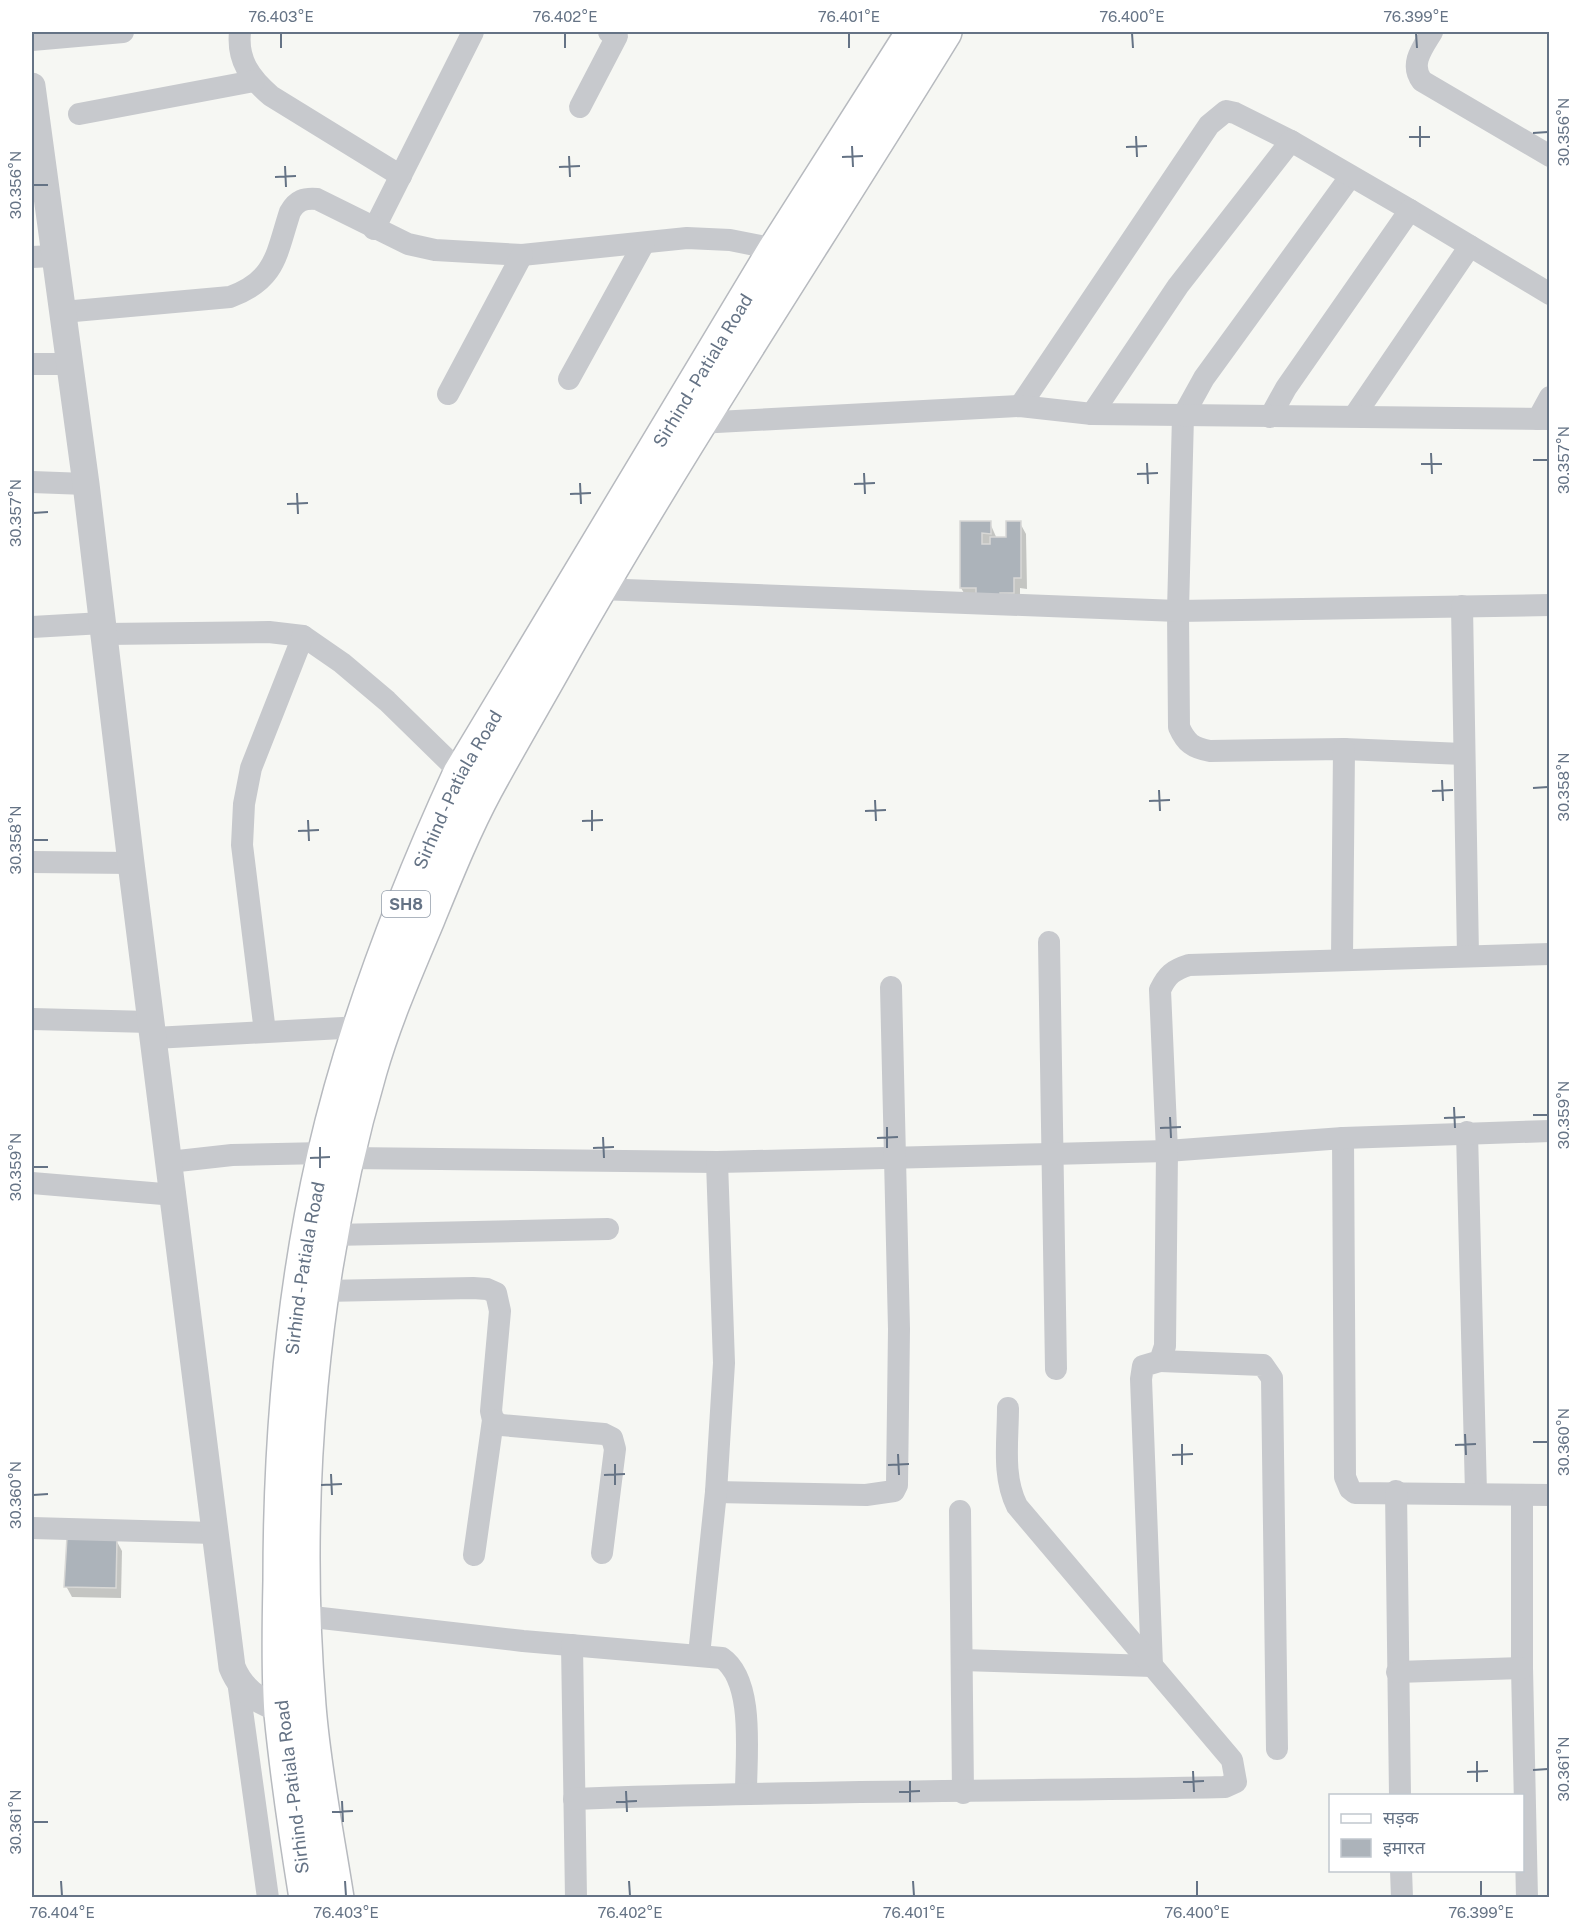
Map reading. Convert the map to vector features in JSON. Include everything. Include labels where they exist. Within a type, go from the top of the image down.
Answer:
[{"type":"main road","name":"Sirhind - Patiala Road","points":[[306,1898],[288,1783],[295,1711],[281,1461],[290,1348],[306,1246],[336,1156],[361,1027],[433,833],[472,784],[775,249],[913,32]]},
{"type":"main road","points":[[337,1898],[295,1711],[304,1616],[309,1413],[333,1235],[336,1156],[371,1068],[472,784],[599,589],[698,423],[847,191],[945,32]]},
{"type":"street","points":[[32,40],[123,32]]},
{"type":"street","points":[[240,32],[242,60],[254,81],[271,96],[401,176]]},
{"type":"street","points":[[374,229],[473,32]]},
{"type":"street","points":[[1432,32],[1416,65],[1417,75],[1422,81],[1550,156]]},
{"type":"street","points":[[580,107],[615,33]]},
{"type":"street","points":[[79,114],[254,81]]},
{"type":"street","points":[[32,86],[42,256],[63,312],[214,1533],[232,1667],[238,1681],[268,1898]]},
{"type":"street","points":[[1020,406],[1209,125],[1226,111],[1235,113],[1291,141],[1550,294]]},
{"type":"street","points":[[1092,414],[1178,286],[1291,141]]},
{"type":"street","points":[[1350,177],[1204,378],[1183,416],[1178,611],[1179,727],[1184,739],[1195,748],[1210,751],[1344,749],[1463,754]]},
{"type":"street","points":[[63,312],[230,297],[248,291],[261,282],[268,272],[290,212],[295,204],[305,198],[317,199],[408,244],[435,250],[522,255],[687,238],[730,240],[775,249]]},
{"type":"street","points":[[1270,417],[1286,388],[1410,210]]},
{"type":"street","points":[[569,379],[644,243]]},
{"type":"street","points":[[1355,416],[1470,246]]},
{"type":"street","points":[[448,394],[522,255]]},
{"type":"street","points":[[32,364],[69,364]]},
{"type":"street","points":[[698,423],[1020,406],[1092,414],[1544,419],[1550,397]]},
{"type":"street","points":[[32,482],[86,484]]},
{"type":"street","points":[[599,589],[1178,611],[1550,605]]},
{"type":"street","points":[[1462,606],[1468,956]]},
{"type":"street","points":[[32,627],[269,632],[303,636],[342,663],[387,701],[472,784]]},
{"type":"street","points":[[264,1032],[242,845],[244,804],[251,768],[303,636]]},
{"type":"street","points":[[1342,958],[1344,749]]},
{"type":"street","points":[[32,862],[130,863]]},
{"type":"street","points":[[1049,942],[1056,1370]]},
{"type":"street","points":[[1160,1360],[1165,1346],[1167,1151],[1160,990],[1166,977],[1175,969],[1189,965],[1342,958],[1550,954]]},
{"type":"street","points":[[716,1492],[866,1495],[894,1491],[897,1485],[899,1329],[891,987]]},
{"type":"street","points":[[32,1019],[152,1030],[264,1032],[361,1027]]},
{"type":"street","points":[[169,1162],[232,1155],[717,1162],[1167,1151],[1343,1138],[1467,1132],[1550,1131]]},
{"type":"street","points":[[1467,1132],[1476,1493]]},
{"type":"street","points":[[1343,1138],[1345,1478],[1350,1490],[1355,1492],[1550,1495]]},
{"type":"street","points":[[699,1655],[716,1492],[724,1363],[717,1162]]},
{"type":"street","points":[[32,1183],[174,1195]]},
{"type":"street","points":[[333,1235],[608,1229]]},
{"type":"street","points":[[324,1291],[473,1288],[487,1289],[496,1293],[501,1302],[491,1411],[493,1420],[474,1555]]},
{"type":"street","points":[[1152,1666],[1141,1379],[1143,1366],[1160,1360],[1263,1365],[1272,1378],[1277,1749]]},
{"type":"street","points":[[574,1799],[746,1792],[963,1793],[1231,1787],[1236,1782],[1232,1760],[1017,1506],[1009,1489],[1007,1477],[1008,1408]]},
{"type":"street","points":[[493,1420],[501,1425],[604,1434],[612,1438],[615,1449],[602,1553]]},
{"type":"street","points":[[1396,1491],[1400,1794]]},
{"type":"street","points":[[1522,1495],[1522,1668],[1527,1898]]},
{"type":"street","points":[[960,1511],[963,1793]]},
{"type":"street","points":[[32,1528],[214,1533]]},
{"type":"street","points":[[304,1616],[572,1645],[722,1658],[733,1666],[738,1677],[747,1718],[746,1792]]},
{"type":"street","points":[[572,1645],[576,1898]]},
{"type":"street","points":[[962,1660],[1152,1666]]},
{"type":"street","points":[[1397,1672],[1522,1668]]},
{"type":"street","points":[[238,1681],[253,1696],[295,1711]]},
{"type":"street","points":[[1401,1872],[1402,1898]]},
{"type":"building","points":[[960,521],[991,521],[991,534],[982,533],[982,544],[990,544],[990,537],[1006,537],[1006,521],[1021,521],[1021,578],[1014,578],[1014,593],[1000,593],[1000,598],[976,598],[976,588],[960,588]]},
{"type":"building","points":[[67,1537],[117,1539],[116,1588],[64,1587]]}]
